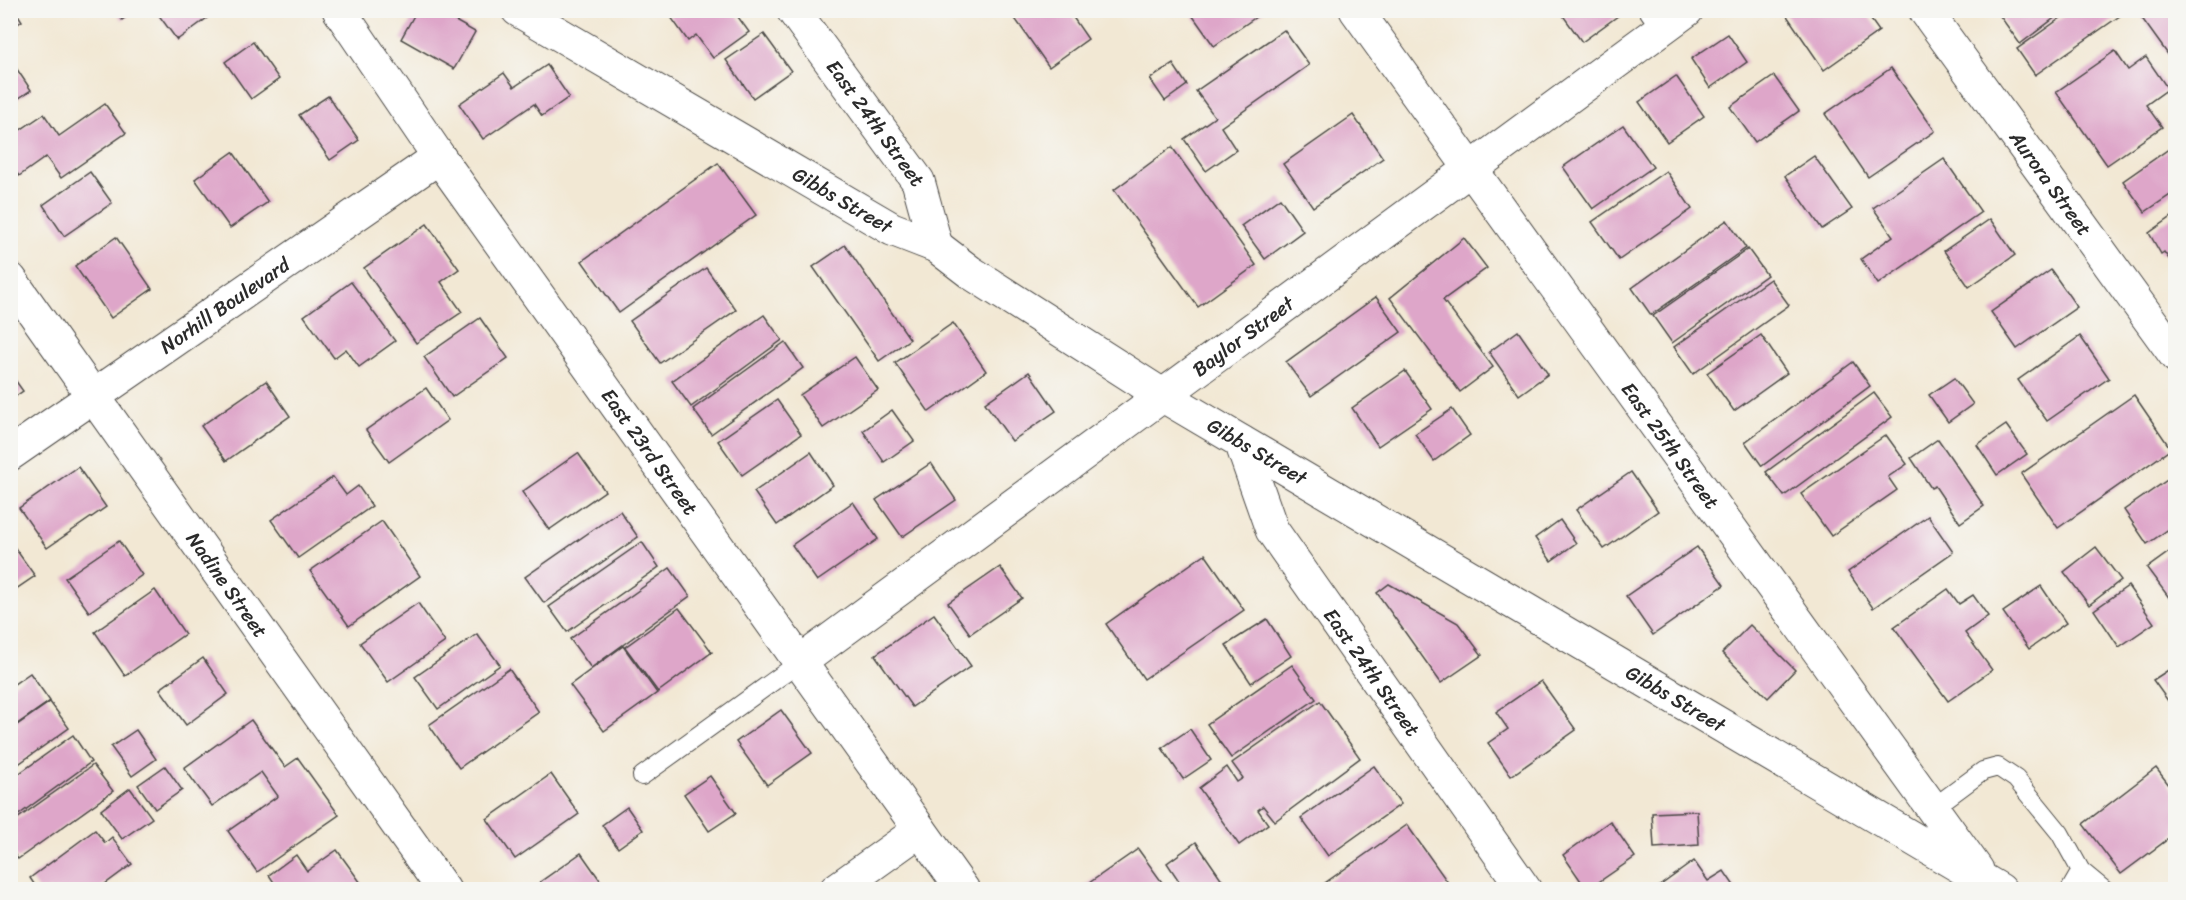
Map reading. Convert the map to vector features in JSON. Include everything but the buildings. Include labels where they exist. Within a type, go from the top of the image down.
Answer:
[{"type":"street","name":"East 23rd Street","points":[[339,10],[439,157],[963,890]]},
{"type":"street","name":"Gibbs Street","points":[[518,10],[892,228],[936,246],[970,272],[1162,395],[1993,885]]},
{"type":"street","name":"East 24th Street","points":[[793,10],[918,181],[936,246]]},
{"type":"street","name":"East 25th Street","points":[[1356,10],[1933,808],[1993,885]]},
{"type":"street","name":"Aurora Street","points":[[1925,10],[2175,356]]},
{"type":"street","name":"Baylor Street","points":[[800,662],[1471,168],[1665,17]]},
{"type":"street","name":"Norhill Boulevard","points":[[10,454],[439,157]]},
{"type":"street","name":"Nadine Street","points":[[10,279],[444,890]]},
{"type":"street","name":"East 24th Street","points":[[1241,442],[1272,530],[1525,890]]},
{"type":"street","points":[[836,890],[920,830]]},
{"type":"lane","points":[[642,776],[800,662]]},
{"type":"lane","points":[[1933,808],[1983,771],[1998,767],[2016,779],[2060,833],[2081,871],[2104,890]]},
{"type":"lane","points":[[2070,890],[2081,871]]}]
